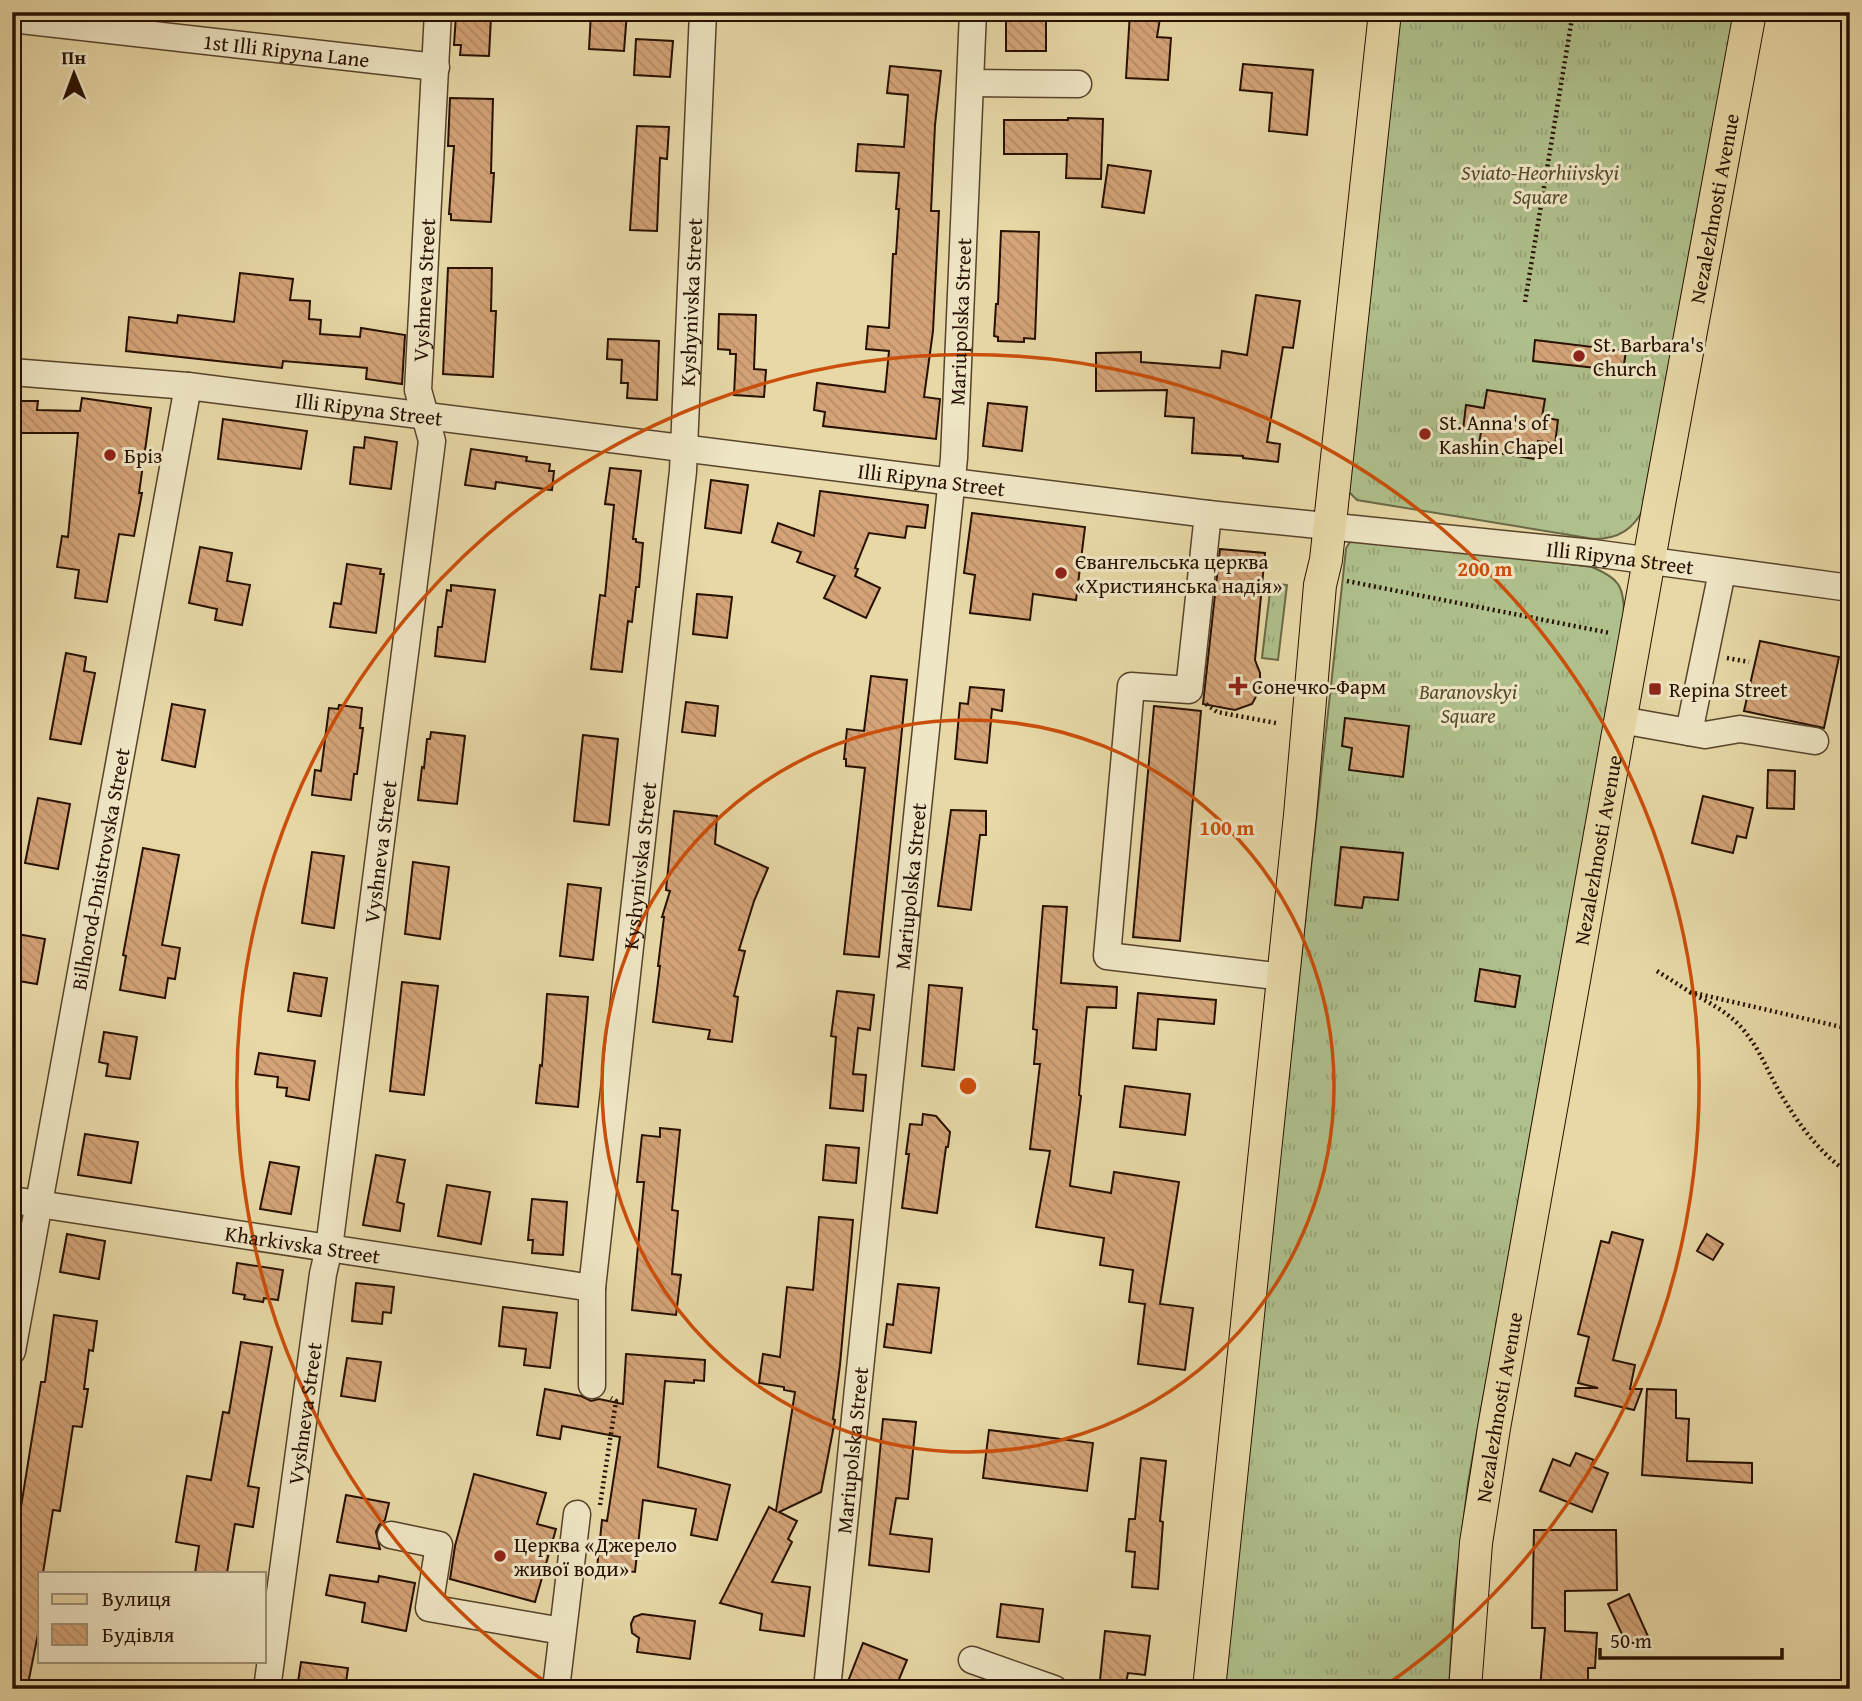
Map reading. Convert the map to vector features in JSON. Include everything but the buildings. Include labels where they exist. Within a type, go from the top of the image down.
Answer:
[{"type":"main road","points":[[1209,1689],[1283,977],[1320,585],[1330,528],[1385,12]]},
{"type":"main road","name":"Nezalezhnosti Avenue","points":[[1465,1689],[1471,1601],[1484,1486],[1750,12]]},
{"type":"street","name":"Vyshneva Street","points":[[267,1689],[323,1274],[329,1248],[432,441],[418,390],[438,12]]},
{"type":"street","name":"Kyshynivska Street","points":[[592,1385],[592,1288],[685,449],[703,12]]},
{"type":"street","name":"Mariupolska Street","points":[[827,1689],[951,482],[973,12]]},
{"type":"street","name":"1st Illi Ripyna Lane","points":[[12,19],[436,67]]},
{"type":"street","points":[[971,83],[1078,84]]},
{"type":"street","name":"Illi Ripyna Street","points":[[12,372],[188,386],[1208,514],[1593,553],[1850,588]]},
{"type":"street","name":"Bilhorod-Dnistrovska Street","points":[[12,1351],[25,1202],[188,386]]},
{"type":"street","points":[[1208,514],[1189,690],[1130,686],[1107,956],[1283,977]]},
{"type":"street","points":[[1689,732],[1722,572]]},
{"type":"street","points":[[1621,720],[1705,735],[1740,729],[1815,741]]},
{"type":"street","name":"Kharkivska Street","points":[[25,1202],[592,1288]]},
{"type":"street","points":[[556,1689],[577,1514]]},
{"type":"street","points":[[391,1535],[439,1545],[429,1608],[562,1631]]},
{"type":"street","points":[[972,1660],[1054,1689]]},
{"type":"path","points":[[1525,302],[1573,12]]},
{"type":"path","points":[[1343,580],[1620,635]]},
{"type":"path","points":[[1727,657],[1749,662]]},
{"type":"path","points":[[1189,690],[1217,712],[1276,723]]},
{"type":"path","points":[[1657,971],[1720,1009],[1739,1026],[1763,1058],[1784,1101],[1825,1155],[1850,1174]]},
{"type":"path","points":[[1690,992],[1850,1029]]},
{"type":"path","points":[[577,1514],[600,1506],[616,1401],[592,1385]]},
{"type":"green space","name":"Sviato-Heorhiivskyi Square","points":[[1395,12],[1736,12],[1645,506],[1631,527],[1618,535],[1594,539],[1357,500],[1347,490]]},
{"type":"green space","name":"Baranovskyi Square","points":[[1368,538],[1592,567],[1618,584],[1623,596],[1624,614],[1468,1483],[1454,1599],[1449,1689],[1224,1689],[1257,1359],[1346,549],[1352,541]]},
{"type":"green space","points":[[1271,583],[1287,585],[1278,660],[1262,658]]},
{"type":"place","name":"St. Barbara's Church","points":[[1579,356]]},
{"type":"place","name":"St. Anna's of Kashin Chapel","points":[[1425,434]]},
{"type":"place","name":"Бріз","points":[[110,455]]},
{"type":"place","name":"Євангельська церква «Християнська надія»","points":[[1061,573]]},
{"type":"place","name":"Сонечко-Фарм","points":[[1238,686]]},
{"type":"place","name":"Repina Street","points":[[1655,689]]},
{"type":"place","name":"Церква «Джерело живої води»","points":[[500,1556]]}]
